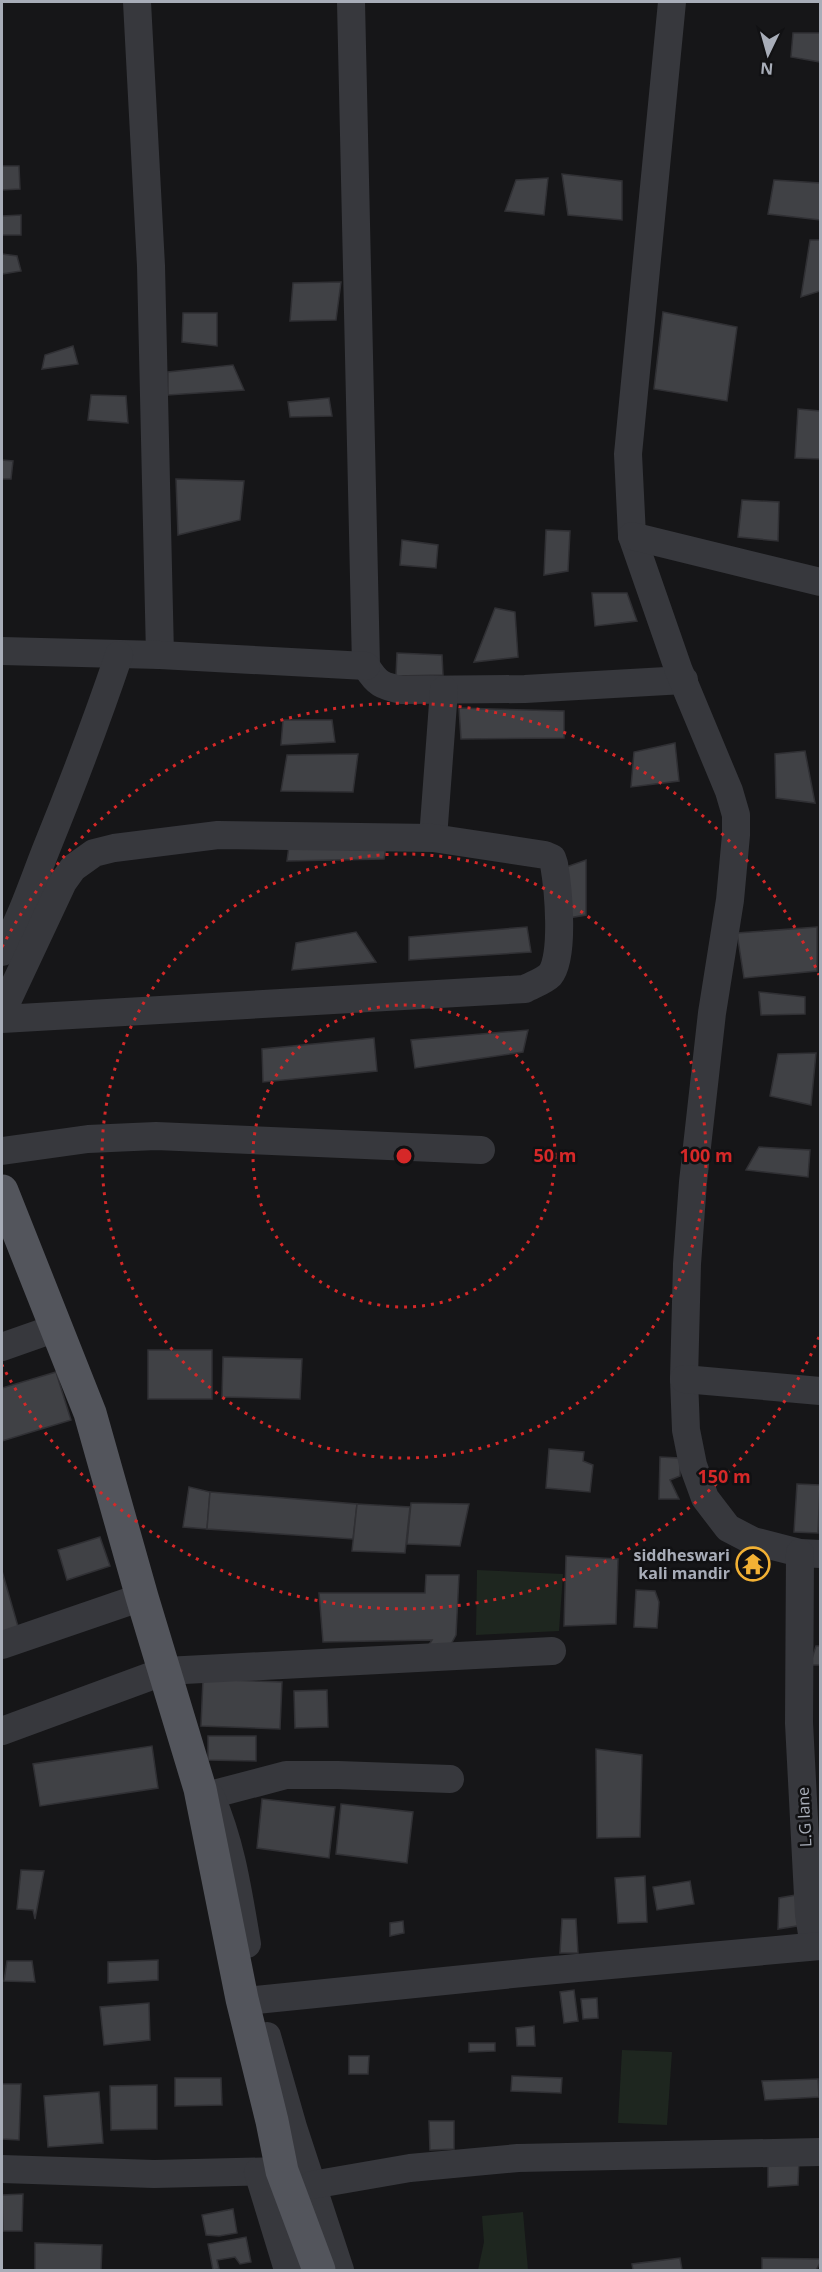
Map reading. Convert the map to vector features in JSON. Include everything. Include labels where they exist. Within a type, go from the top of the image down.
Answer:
[{"type":"main road","points":[[2,1191],[90,1413],[142,1597],[205,1792],[249,1999],[272,2121],[270,2172],[315,2256]]},
{"type":"street","points":[[137,2],[151,266],[160,655]]},
{"type":"street","points":[[351,2],[366,666],[375,681],[387,687],[402,690],[525,689],[684,680]]},
{"type":"street","points":[[672,2],[628,454],[632,536],[684,680],[729,791],[736,815],[730,900],[710,1024],[693,1182],[687,1264],[684,1379],[687,1430],[693,1465],[705,1498],[728,1528],[753,1541],[810,1554]]},
{"type":"street","points":[[632,536],[820,582]]},
{"type":"street","points":[[2,651],[160,655],[366,666]]},
{"type":"street","points":[[2,952],[32,885],[78,770],[119,654]]},
{"type":"street","points":[[433,838],[444,690]]},
{"type":"street","points":[[2,1012],[63,882],[73,868],[94,853],[114,848],[218,835],[433,838],[552,858],[555,871],[559,944],[557,960],[549,976],[525,989],[2,1019]]},
{"type":"street","points":[[2,1151],[88,1139],[156,1136],[481,1150]]},
{"type":"street","points":[[2,1347],[56,1328]]},
{"type":"street","points":[[684,1379],[820,1391]]},
{"type":"street","name":"L.G lane","points":[[810,1554],[799,1724],[809,1915],[817,1946]]},
{"type":"street","points":[[2,1646],[142,1597]]},
{"type":"street","points":[[2,1731],[165,1671],[552,1651]]},
{"type":"street","points":[[205,1792],[286,1775],[450,1779]]},
{"type":"street","points":[[340,2271],[249,1999],[817,1946]]},
{"type":"street","points":[[312,2185],[410,2168],[518,2158],[820,2152]]},
{"type":"street","points":[[2,2169],[154,2174],[270,2172],[288,2271]]},
{"type":"shaded area","points":[[477,1570],[563,1574],[559,1631],[476,1635]]},
{"type":"shaded area","points":[[622,2050],[672,2052],[667,2125],[618,2123]]},
{"type":"shaded area","points":[[523,2212],[528,2270],[478,2270],[484,2242],[482,2216]]},
{"type":"building","points":[[793,33],[820,33],[820,62],[791,57]]},
{"type":"building","points":[[2,166],[19,166],[20,189],[2,190]]},
{"type":"building","points":[[562,174],[622,181],[622,220],[568,215]]},
{"type":"building","points":[[548,178],[544,215],[505,211],[516,180]]},
{"type":"building","points":[[774,180],[820,183],[820,220],[768,214]]},
{"type":"building","points":[[21,215],[21,235],[2,235],[2,216]]},
{"type":"building","points":[[810,240],[820,240],[820,291],[801,297]]},
{"type":"building","points":[[2,254],[17,256],[21,271],[2,274]]},
{"type":"building","points":[[341,282],[336,320],[290,321],[293,283]]},
{"type":"building","points":[[663,312],[737,327],[727,401],[654,389]]},
{"type":"building","points":[[183,313],[217,313],[217,346],[182,342]]},
{"type":"building","points":[[73,346],[78,364],[42,369],[45,355]]},
{"type":"building","points":[[233,365],[244,390],[168,395],[168,372]]},
{"type":"building","points":[[91,395],[126,396],[128,423],[88,420]]},
{"type":"building","points":[[329,398],[332,416],[290,417],[288,402]]},
{"type":"building","points":[[798,409],[820,411],[820,459],[795,458]]},
{"type":"building","points":[[2,460],[13,461],[11,479],[2,479]]},
{"type":"building","points":[[176,479],[244,481],[240,520],[178,535]]},
{"type":"building","points":[[742,500],[779,502],[778,541],[738,537]]},
{"type":"building","points":[[546,530],[570,531],[568,571],[544,575]]},
{"type":"building","points":[[402,540],[438,545],[436,568],[400,565]]},
{"type":"building","points":[[592,593],[627,593],[637,621],[595,626]]},
{"type":"building","points":[[495,608],[515,612],[518,657],[474,662]]},
{"type":"building","points":[[397,653],[442,655],[443,675],[396,676]]},
{"type":"building","points":[[459,708],[564,711],[564,738],[461,739]]},
{"type":"building","points":[[283,720],[332,720],[335,742],[281,745]]},
{"type":"building","points":[[675,743],[679,781],[631,787],[634,752]]},
{"type":"building","points":[[805,751],[815,803],[776,798],[775,754]]},
{"type":"building","points":[[358,754],[353,792],[281,791],[287,755]]},
{"type":"building","points":[[387,842],[384,859],[287,861],[289,846]]},
{"type":"building","points":[[586,860],[586,915],[562,919],[566,867]]},
{"type":"building","points":[[527,927],[531,952],[409,960],[409,937]]},
{"type":"building","points":[[817,927],[817,971],[744,978],[737,933]]},
{"type":"building","points":[[356,932],[376,962],[292,970],[296,943]]},
{"type":"building","points":[[759,992],[805,997],[805,1014],[761,1015]]},
{"type":"building","points":[[528,1030],[523,1052],[415,1068],[411,1040]]},
{"type":"building","points":[[374,1038],[377,1071],[263,1082],[262,1049]]},
{"type":"building","points":[[816,1053],[811,1105],[770,1096],[778,1054]]},
{"type":"building","points":[[759,1147],[810,1150],[808,1177],[746,1170]]},
{"type":"building","points":[[148,1350],[212,1350],[212,1399],[148,1399]]},
{"type":"building","points":[[223,1357],[302,1359],[300,1399],[222,1397]]},
{"type":"building","points":[[56,1372],[71,1420],[2,1441],[2,1388]]},
{"type":"building","points":[[549,1449],[584,1452],[583,1461],[593,1465],[590,1492],[546,1488]]},
{"type":"building","points":[[660,1457],[680,1458],[680,1476],[670,1480],[679,1499],[659,1499]]},
{"type":"building","points":[[797,1484],[820,1485],[818,1533],[794,1532]]},
{"type":"building","points":[[189,1487],[210,1492],[207,1529],[183,1527]]},
{"type":"building","points":[[210,1492],[357,1504],[353,1539],[207,1529]]},
{"type":"building","points":[[411,1503],[469,1504],[460,1546],[407,1544]]},
{"type":"building","points":[[357,1504],[410,1507],[405,1553],[352,1551]]},
{"type":"building","points":[[100,1537],[110,1566],[67,1580],[58,1550]]},
{"type":"building","points":[[566,1556],[618,1559],[616,1624],[564,1626]]},
{"type":"building","points":[[2,1571],[19,1630],[2,1635]]},
{"type":"building","points":[[426,1575],[459,1575],[456,1635],[450,1646],[428,1646],[432,1640],[323,1642],[319,1593],[425,1593]]},
{"type":"building","points":[[636,1590],[655,1591],[659,1602],[657,1628],[634,1627]]},
{"type":"building","points":[[816,1646],[820,1646],[820,1665],[810,1665]]},
{"type":"building","points":[[203,1679],[282,1682],[280,1729],[201,1726]]},
{"type":"building","points":[[327,1690],[328,1727],[295,1728],[294,1691]]},
{"type":"building","points":[[208,1736],[256,1736],[256,1761],[208,1760]]},
{"type":"building","points":[[152,1746],[158,1788],[40,1806],[33,1764]]},
{"type":"building","points":[[596,1749],[642,1755],[640,1837],[597,1838]]},
{"type":"building","points":[[262,1799],[335,1807],[329,1858],[257,1848]]},
{"type":"building","points":[[341,1804],[413,1812],[407,1863],[336,1854]]},
{"type":"building","points":[[21,1870],[44,1871],[35,1919],[33,1910],[17,1909]]},
{"type":"building","points":[[645,1876],[647,1922],[618,1923],[615,1878]]},
{"type":"building","points":[[690,1881],[694,1904],[657,1910],[653,1887]]},
{"type":"building","points":[[802,1894],[803,1925],[778,1929],[779,1898]]},
{"type":"building","points":[[562,1919],[576,1919],[578,1953],[560,1953]]},
{"type":"building","points":[[403,1921],[404,1933],[390,1936],[390,1923]]},
{"type":"building","points":[[158,1960],[158,1980],[108,1983],[108,1962]]},
{"type":"building","points":[[7,1961],[32,1961],[35,1982],[4,1981]]},
{"type":"building","points":[[574,1990],[578,2021],[564,2023],[560,1992]]},
{"type":"building","points":[[597,1998],[598,2018],[583,2019],[581,1999]]},
{"type":"building","points":[[149,2003],[150,2040],[104,2045],[100,2007]]},
{"type":"building","points":[[534,2026],[535,2046],[517,2046],[516,2028]]},
{"type":"building","points":[[469,2043],[495,2043],[495,2051],[469,2052]]},
{"type":"building","points":[[349,2056],[369,2056],[368,2074],[349,2074]]},
{"type":"building","points":[[512,2076],[562,2078],[561,2093],[511,2091]]},
{"type":"building","points":[[175,2078],[221,2078],[222,2105],[175,2106]]},
{"type":"building","points":[[818,2079],[819,2097],[765,2100],[762,2081]]},
{"type":"building","points":[[2,2084],[21,2084],[19,2140],[2,2139]]},
{"type":"building","points":[[157,2085],[157,2129],[111,2130],[110,2086]]},
{"type":"building","points":[[99,2092],[103,2143],[48,2147],[44,2096]]},
{"type":"building","points":[[429,2121],[454,2121],[454,2149],[430,2150]]},
{"type":"building","points":[[768,2158],[799,2158],[798,2185],[768,2187]]},
{"type":"building","points":[[23,2194],[22,2231],[3,2231],[2,2195]]},
{"type":"building","points":[[233,2209],[237,2233],[219,2236],[206,2235],[202,2215]]},
{"type":"building","points":[[246,2237],[251,2262],[240,2264],[235,2257],[217,2260],[219,2269],[213,2270],[208,2244]]},
{"type":"building","points":[[35,2243],[102,2245],[101,2270],[35,2270]]},
{"type":"building","points":[[680,2258],[682,2270],[633,2270],[632,2264]]},
{"type":"building","points":[[762,2258],[820,2259],[820,2263],[816,2270],[762,2270]]},
{"type":"place","name":"siddheswari kali mandir","points":[[753,1564]]}]
